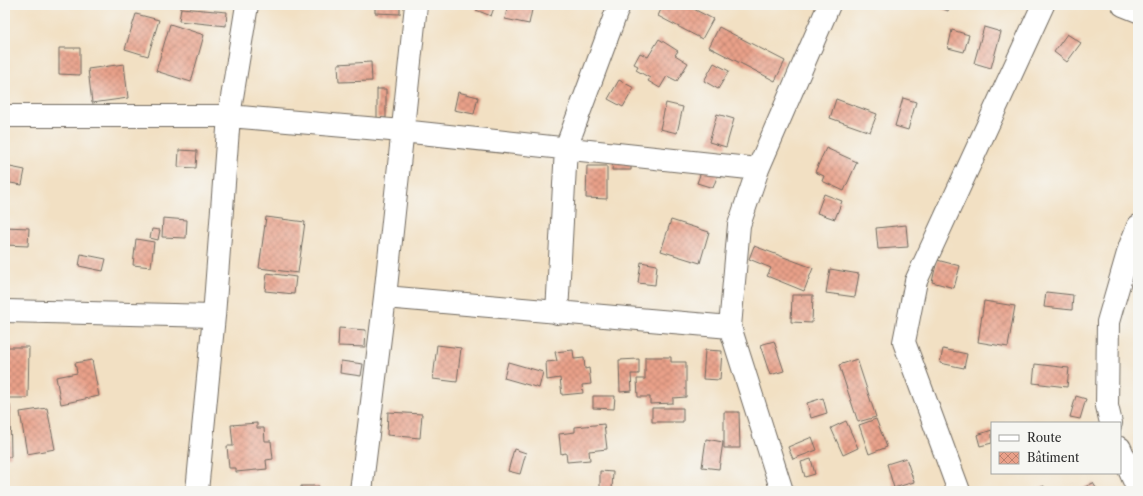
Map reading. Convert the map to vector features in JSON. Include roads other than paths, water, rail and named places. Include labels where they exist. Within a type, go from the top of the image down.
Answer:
[{"type":"street","points":[[198,491],[214,316],[229,116],[246,5]]},
{"type":"street","points":[[361,491],[385,297],[416,5]]},
{"type":"street","points":[[557,313],[566,148],[618,5]]},
{"type":"street","points":[[782,491],[730,327],[739,225],[758,169],[829,5]]},
{"type":"street","points":[[959,491],[904,342],[916,281],[1042,5]]},
{"type":"street","points":[[1122,5],[1138,11]]},
{"type":"street","points":[[5,116],[229,116],[402,131],[758,169]]},
{"type":"street","points":[[1111,422],[1107,406],[1108,322],[1130,246],[1138,226]]},
{"type":"street","points":[[385,297],[730,327]]},
{"type":"street","points":[[5,311],[214,316]]},
{"type":"street","points":[[1121,450],[1138,490]]}]
